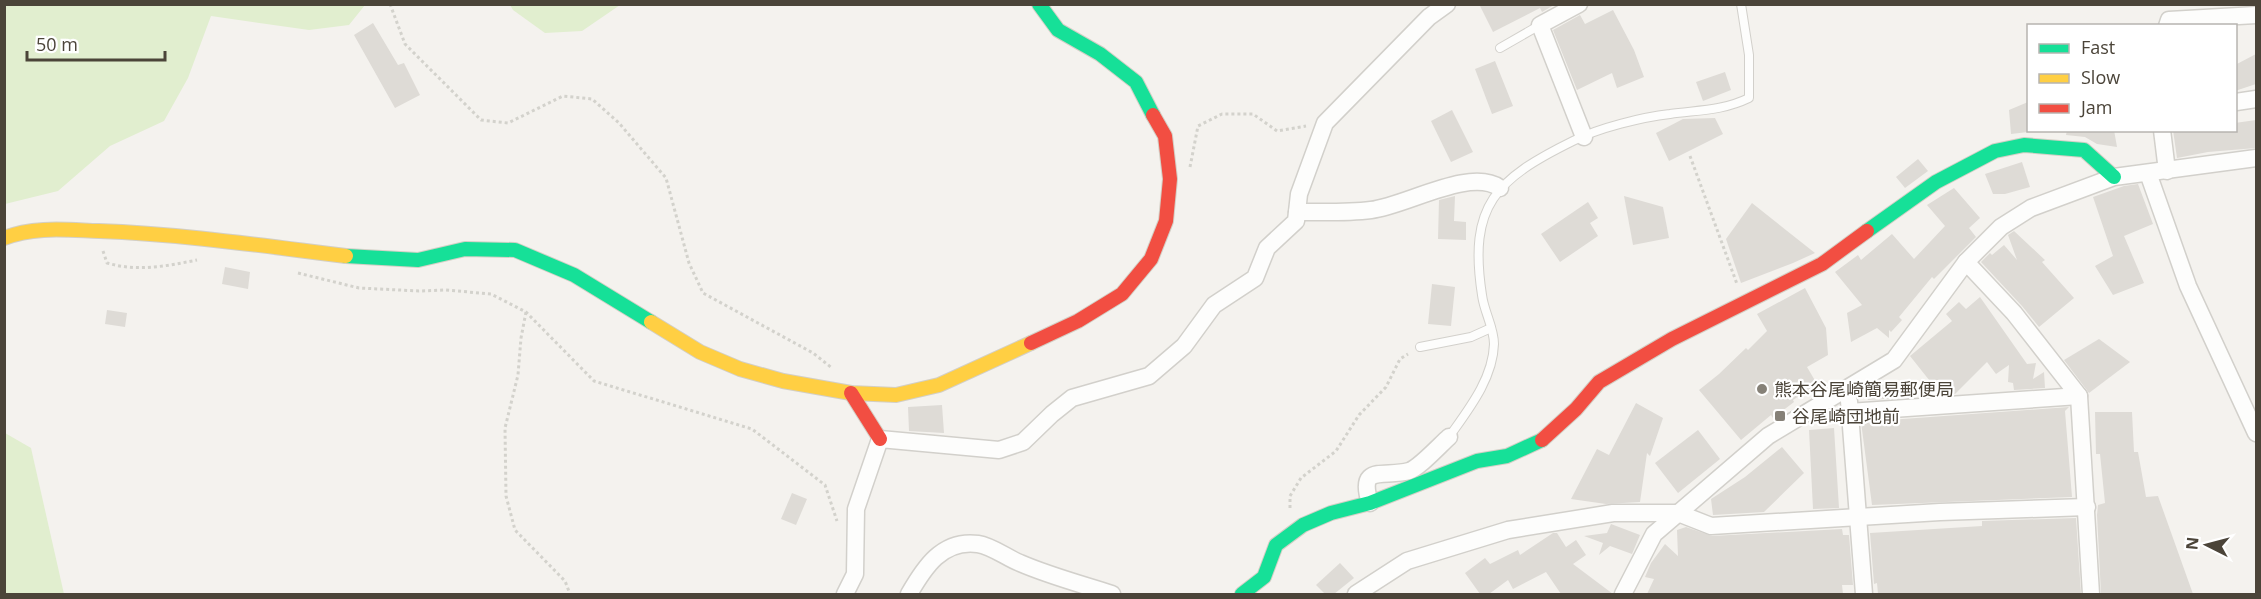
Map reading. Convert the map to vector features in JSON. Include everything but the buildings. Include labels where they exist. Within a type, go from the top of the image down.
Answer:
[{"type":"street","points":[[4,238],[17,233],[47,229],[152,233],[360,258],[418,260],[465,249],[515,250],[574,275],[700,352],[740,369],[783,381],[851,393],[896,395],[939,385],[992,363],[1078,321],[1122,294],[1151,259],[1166,221],[1170,179],[1165,136],[1136,82],[1100,54],[1058,30],[1040,4]]},
{"type":"street","points":[[880,439],[999,450],[1023,442],[1071,398],[1149,376],[1184,346],[1214,305],[1255,278],[1267,248],[1296,221],[1299,194],[1325,123],[1429,16],[1447,4]]},
{"type":"street","points":[[1579,4],[1540,25],[1584,137]]},
{"type":"street","points":[[2168,24],[2169,20],[2256,15]]},
{"type":"street","points":[[2237,102],[2256,99]]},
{"type":"street","points":[[2162,132],[2167,171]]},
{"type":"street","points":[[1242,594],[1264,577],[1276,545],[1303,525],[1332,513],[1370,503],[1477,461],[1507,456],[1545,439],[1576,409],[1599,382],[1672,339],[1822,264],[1936,182],[1995,151],[2024,145],[2084,150],[2114,177]]},
{"type":"street","points":[[1623,594],[1654,534],[1768,436],[1894,360],[1966,262],[2001,227],[2031,208],[2114,177],[2256,158]]},
{"type":"street","points":[[2148,173],[2188,286],[2256,434]]},
{"type":"street","points":[[1297,212],[1372,210],[1473,180],[1494,183],[1500,188]]},
{"type":"street","points":[[1966,262],[2014,313],[2079,396],[2091,594]]},
{"type":"street","points":[[1848,388],[1864,594]]},
{"type":"street","points":[[851,393],[880,439]]},
{"type":"street","points":[[1849,412],[2079,396]]},
{"type":"street","points":[[1370,503],[1366,490],[1368,479],[1376,473],[1410,471],[1449,436]]},
{"type":"street","points":[[845,594],[855,574],[856,509],[880,439]]},
{"type":"street","points":[[1356,594],[1407,561],[1508,530],[1612,513],[1678,513],[1711,526],[2087,507]]},
{"type":"street","points":[[909,594],[925,567],[943,552],[960,545],[979,544],[1020,564],[1112,594]]},
{"type":"lane","points":[[1449,436],[1473,404],[1484,381],[1494,345],[1482,298],[1479,261],[1480,233],[1486,210],[1500,188],[1522,170],[1575,140],[1657,116],[1696,113],[1728,106],[1749,98],[1749,55],[1741,4]]},
{"type":"lane","points":[[1500,48],[1540,25]]},
{"type":"lane","points":[[1420,347],[1471,337],[1491,328]]},
{"type":"path","points":[[390,4],[405,44],[481,120],[508,123],[563,96],[592,99],[618,123],[666,178],[689,263],[704,293],[813,353],[837,372],[851,393]]},
{"type":"path","points":[[1190,169],[1198,126],[1222,114],[1253,114],[1277,131],[1325,123]]},
{"type":"path","points":[[1690,156],[1744,302]]},
{"type":"path","points":[[99,231],[107,263],[123,268],[161,267],[200,259]]},
{"type":"path","points":[[296,272],[359,288],[446,290],[491,294],[526,312],[594,381],[752,429],[825,484],[840,529]]},
{"type":"path","points":[[526,312],[518,375],[505,428],[506,496],[515,530],[565,581],[570,594]]},
{"type":"path","points":[[1294,531],[1290,512],[1290,496],[1301,478],[1336,451],[1359,415],[1386,387],[1400,359],[1420,347]]},
{"type":"green space","points":[[5,4],[365,5],[349,25],[309,30],[211,16],[188,78],[164,121],[110,146],[58,191],[5,204]]},
{"type":"green space","points":[[510,5],[620,5],[582,31],[545,33],[513,10]]},
{"type":"green space","points":[[5,433],[31,448],[64,594],[5,594]]},
{"type":"traffic: fast","points":[[1039,4],[1058,30],[1100,54],[1136,82],[1153,115]]},
{"type":"traffic: fast","points":[[1867,231],[1936,182],[1995,151],[2024,145],[2084,150],[2114,177]]},
{"type":"traffic: fast","points":[[346,256],[418,260],[465,249],[515,250],[574,275],[651,322]]},
{"type":"traffic: fast","points":[[1242,594],[1264,577],[1276,545],[1303,525],[1331,513],[1370,503],[1477,461],[1507,456],[1542,440]]},
{"type":"traffic: slow","points":[[4,238],[27,232],[75,230],[161,235],[346,256]]},
{"type":"traffic: slow","points":[[651,322],[700,352],[740,369],[783,381],[851,393],[896,395],[939,385],[1031,343]]},
{"type":"traffic: jam","points":[[1031,343],[1078,321],[1122,294],[1151,259],[1166,221],[1170,179],[1165,136],[1153,115]]},
{"type":"traffic: jam","points":[[1542,440],[1576,409],[1599,382],[1672,339],[1822,264],[1867,231]]},
{"type":"traffic: jam","points":[[851,393],[880,439]]},
{"type":"place","name":"熊本谷尾崎簡易郵便局","points":[[1762,389]]},
{"type":"place","name":"谷尾崎団地前","points":[[1780,416]]}]
